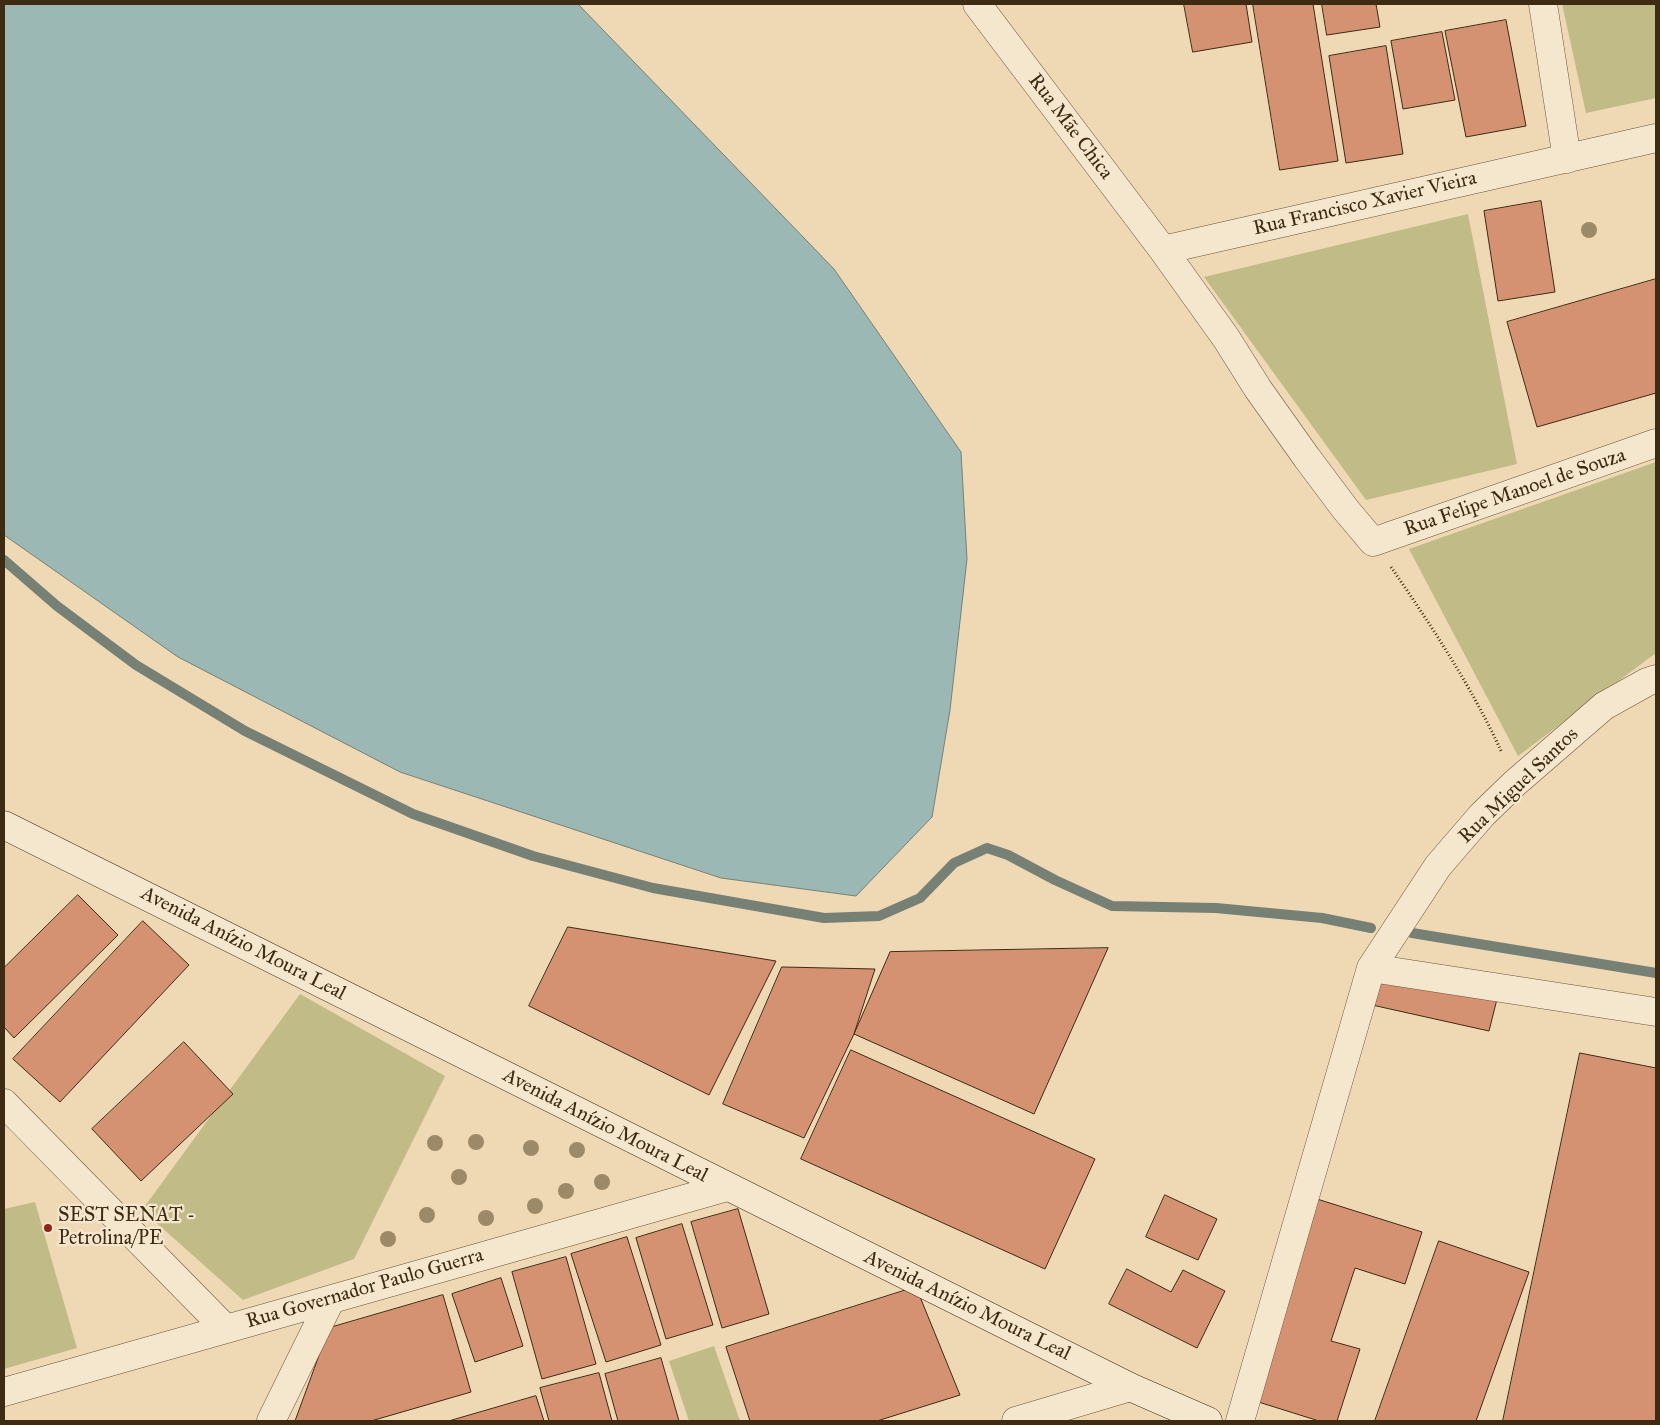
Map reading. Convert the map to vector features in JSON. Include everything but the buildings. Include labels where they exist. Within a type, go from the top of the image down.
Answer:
[{"type":"street","name":"Rua Mãe Chica","points":[[977,4],[1163,250],[1226,338],[1258,389],[1307,458],[1373,542]]},
{"type":"street","points":[[1543,4],[1567,159]]},
{"type":"street","name":"Rua Francisco Xavier Vieira","points":[[1163,250],[1656,138]]},
{"type":"street","name":"Rua Felipe Manoel de Souza","points":[[1373,542],[1656,443]]},
{"type":"street","name":"Rua Miguel Santos","points":[[1240,1421],[1371,968],[1438,866],[1482,815],[1515,783],[1604,706],[1656,679]]},
{"type":"street","name":"Avenida Anízio Moura Leal","points":[[4,825],[727,1187],[1197,1419]]},
{"type":"street","points":[[1371,968],[1656,1012]]},
{"type":"street","points":[[4,1103],[226,1328]]},
{"type":"street","name":"Rua Governador Paulo Guerra","points":[[4,1392],[727,1187]]},
{"type":"street","points":[[271,1421],[331,1299]]},
{"type":"street","points":[[1016,1421],[1130,1387]]},
{"type":"path","points":[[1373,542],[1429,622],[1492,731],[1515,783]]},
{"type":"shaded area","points":[[1562,4],[1656,4],[1656,98],[1586,113]]},
{"type":"shaded area","points":[[1468,214],[1517,464],[1366,500],[1204,277]]},
{"type":"shaded area","points":[[1656,462],[1656,653],[1518,756],[1409,549]]},
{"type":"shaded area","points":[[300,994],[445,1076],[354,1259],[243,1300],[142,1210]]},
{"type":"shaded area","points":[[35,1202],[77,1348],[4,1369],[4,1209]]},
{"type":"shaded area","points":[[714,1346],[740,1421],[689,1421],[669,1361]]},
{"type":"water","points":[[4,4],[578,4],[834,269],[961,452],[967,559],[950,710],[932,817],[856,896],[721,878],[400,772],[178,657],[4,535]]},
{"type":"waterway","points":[[4,560],[57,606],[136,665],[245,731],[413,814],[533,856],[653,888],[824,918],[879,916],[920,898],[954,863],[987,848],[1008,855],[1055,880],[1112,906],[1216,908],[1322,918],[1371,928]]},
{"type":"waterway","points":[[1412,933],[1656,973]]},
{"type":"place","name":"SEST SENAT - Petrolina/PE","points":[[48,1228]]}]
